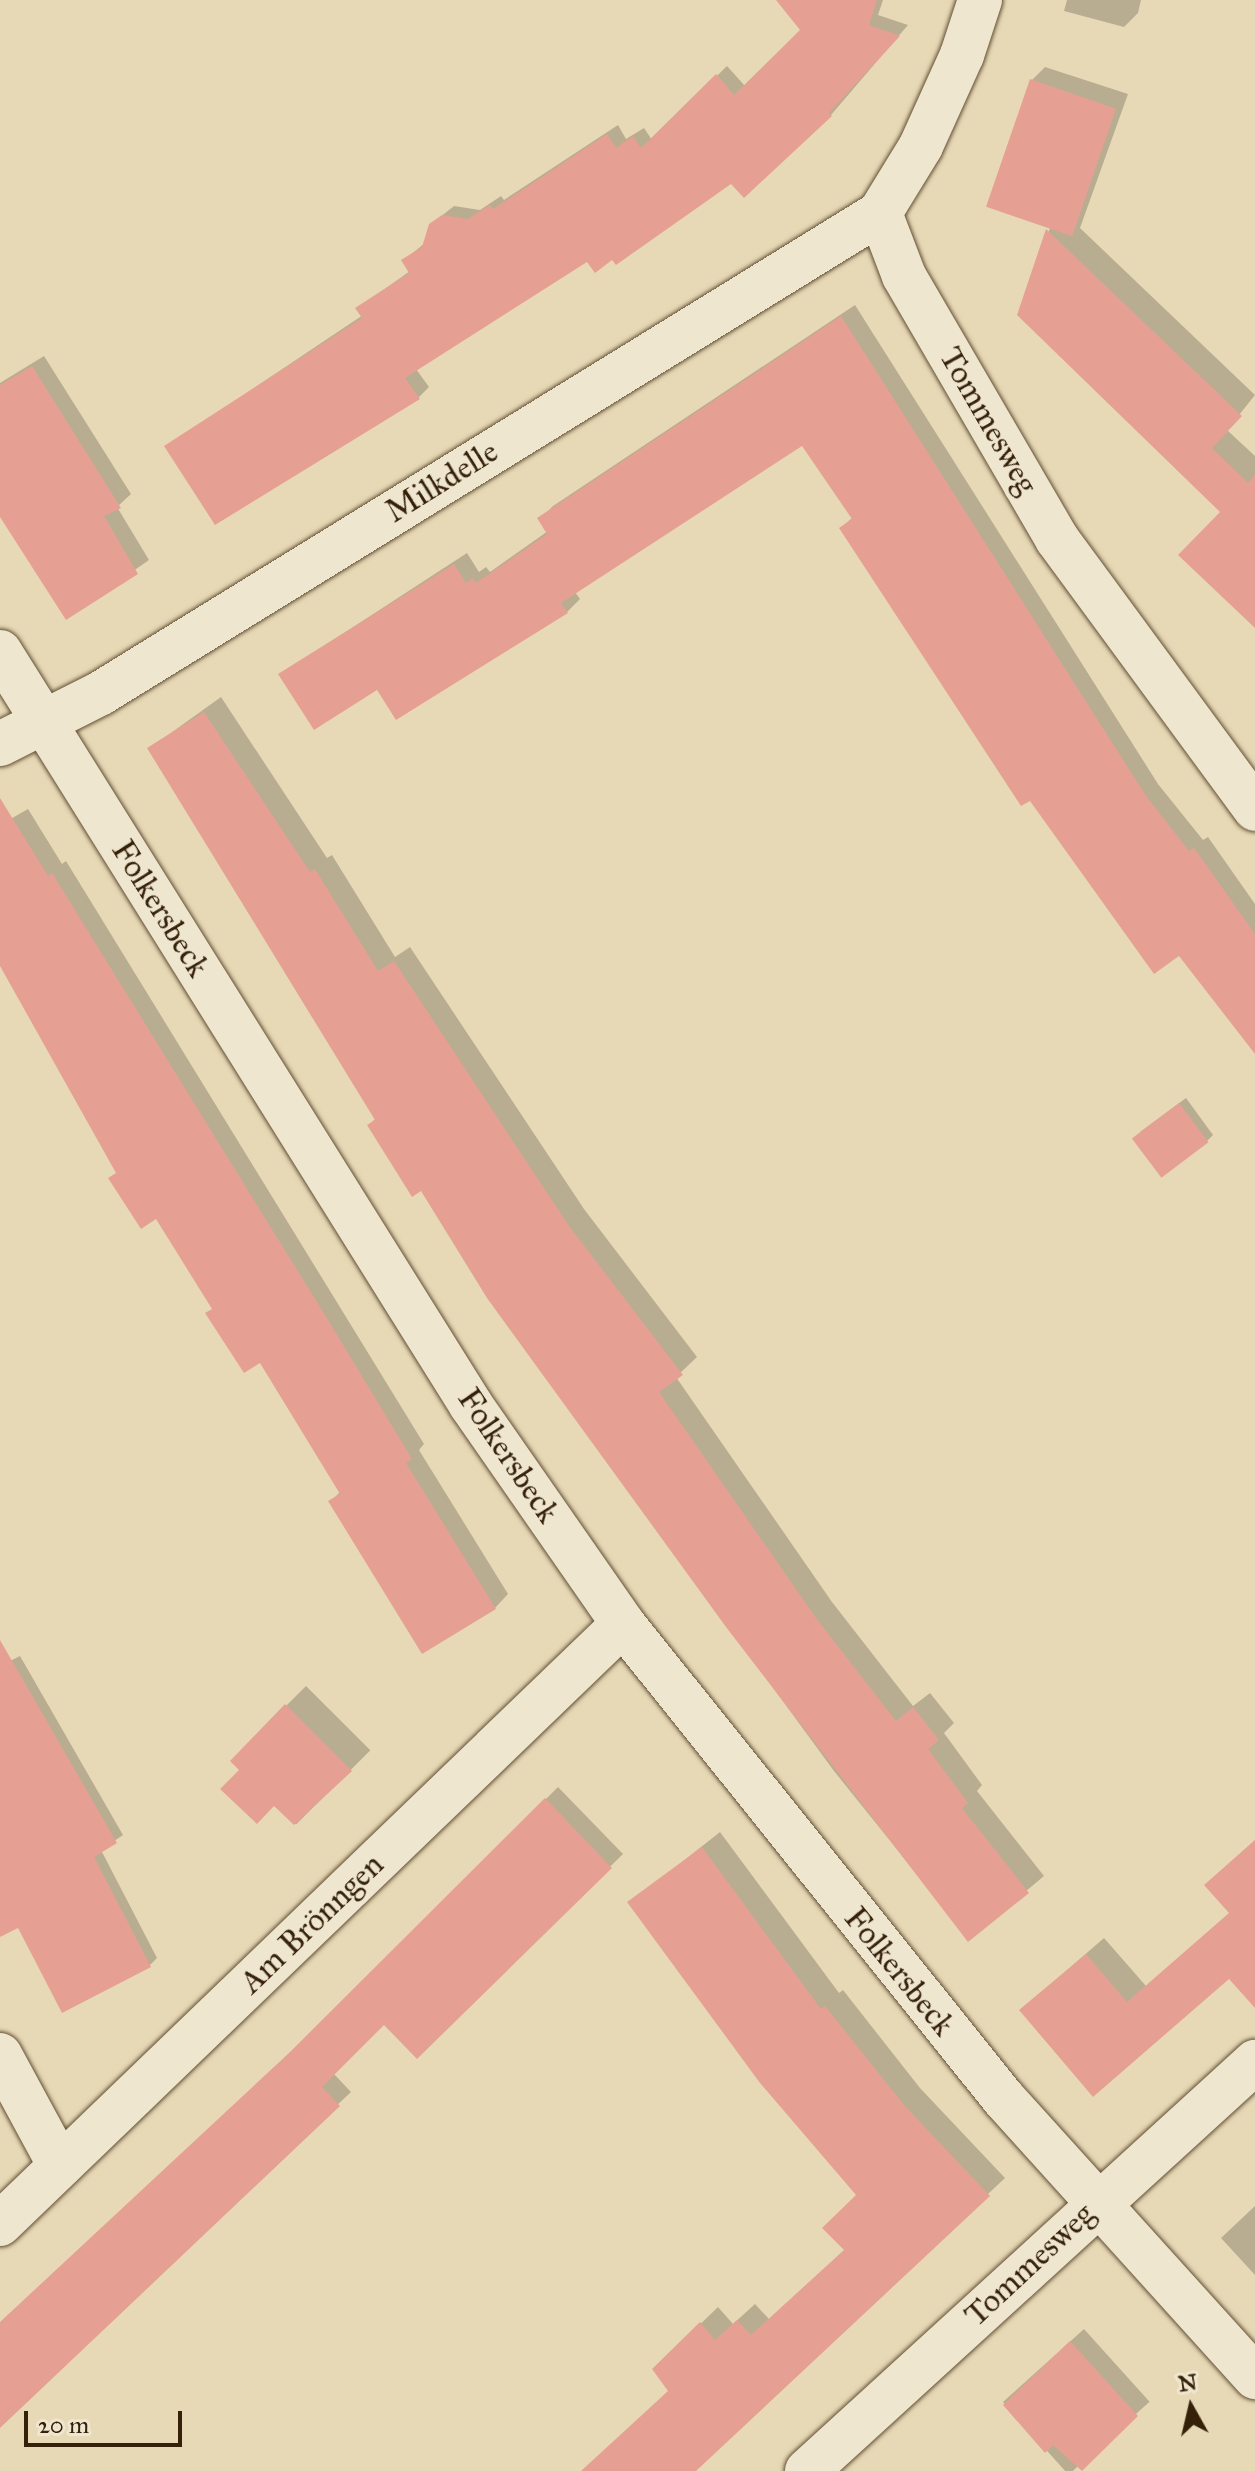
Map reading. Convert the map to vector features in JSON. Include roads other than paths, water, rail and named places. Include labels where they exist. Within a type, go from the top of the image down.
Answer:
[{"type":"street","points":[[880,213],[921,146],[962,55],[980,0]]},
{"type":"street","name":"Milkdelle","points":[[0,744],[101,693],[880,213]]},
{"type":"street","name":"Tommesweg","points":[[880,213],[904,276],[1057,539],[1255,809]]},
{"type":"street","name":"Folkersbeck","points":[[0,652],[471,1405],[623,1624],[855,1919],[1095,2203],[1255,2377]]},
{"type":"street","name":"Am Brönngen","points":[[0,2224],[623,1624]]},
{"type":"street","points":[[0,2055],[60,2166]]},
{"type":"street","name":"Tommesweg","points":[[807,2471],[1095,2203],[1255,2062]]}]
